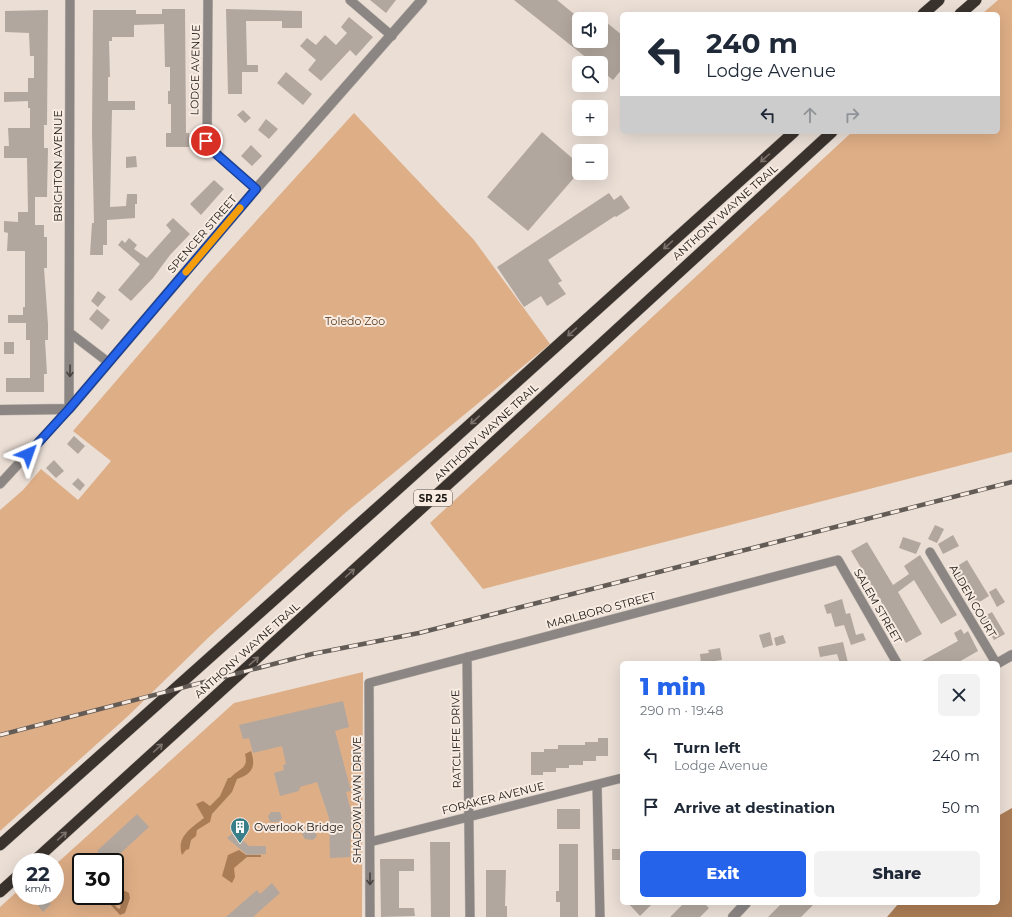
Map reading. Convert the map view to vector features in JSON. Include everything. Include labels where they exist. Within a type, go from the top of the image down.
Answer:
[{"type":"highway","points":[[925,12],[939,0]]},
{"type":"highway","points":[[962,12],[976,0]]},
{"type":"highway","name":"ANTHONY WAYNE TRAIL","points":[[0,845],[792,134]]},
{"type":"highway","name":"ANTHONY WAYNE TRAIL","points":[[43,853],[830,134]]},
{"type":"highway","points":[[0,892],[12,881]]},
{"type":"street","name":"BRIGHTON AVENUE","points":[[69,409],[70,0]]},
{"type":"street","name":"LODGE AVENUE","points":[[208,0],[206,145],[256,189]]},
{"type":"street","points":[[350,0],[392,36]]},
{"type":"street","name":"SPENCER STREET","points":[[0,484],[69,409],[256,189],[392,36],[422,0]]},
{"type":"street","points":[[70,332],[108,362]]},
{"type":"street","points":[[0,410],[69,409]]},
{"type":"street","name":"ALDEN COURT","points":[[930,552],[996,661]]},
{"type":"street","name":"MARLBORO STREET","points":[[369,683],[838,560]]},
{"type":"street","name":"SALEM STREET","points":[[838,560],[896,661]]},
{"type":"street","points":[[1000,661],[1012,654]]},
{"type":"street","name":"RATCLIFFE DRIVE","points":[[467,657],[470,917]]},
{"type":"street","name":"SHADOWLAWN DRIVE","points":[[369,683],[370,917]]},
{"type":"street","name":"FORAKER AVENUE","points":[[370,842],[620,779]]},
{"type":"street","points":[[598,785],[600,917]]},
{"type":"street","points":[[733,917],[744,905]]},
{"type":"green space","points":[[998,0],[1012,0],[1012,452],[483,589],[430,523],[850,134],[1000,134],[1000,12],[984,12]]},
{"type":"green space","name":"Toledo Zoo","points":[[354,113],[474,240],[550,344],[345,513],[209,637],[128,716],[0,831],[0,510],[23,490],[41,469],[78,500],[111,461],[73,431],[209,273]]},
{"type":"green space","points":[[363,672],[362,917],[0,917],[0,907],[12,896],[12,905],[64,905],[64,857],[234,703]]},
{"type":"shaded area","points":[[251,751],[253,761],[252,769],[247,775],[237,779],[232,792],[212,814],[210,822],[197,830],[196,836],[191,840],[189,849],[182,855],[181,843],[183,838],[190,829],[204,818],[196,804],[203,801],[210,806],[220,796],[228,778],[244,766],[246,763],[245,754]]},
{"type":"shaded area","points":[[1012,808],[1012,917],[887,917],[897,905],[1000,905],[1000,815]]},
{"type":"shaded area","points":[[239,850],[246,855],[261,855],[261,857],[247,857],[234,868],[235,877],[232,883],[222,876],[228,855]]},
{"type":"shaded area","points":[[124,890],[129,893],[130,898],[125,913],[120,915],[111,905],[115,905],[120,909],[121,905],[124,905]]},
{"type":"building","points":[[370,0],[396,0],[386,13]]},
{"type":"building","points":[[514,0],[557,0],[572,12],[572,46]]},
{"type":"building","points":[[162,9],[185,9],[186,133],[189,133],[189,147],[166,147],[166,133],[171,133],[171,104],[168,104],[168,91],[170,91],[170,67],[165,67],[164,24],[134,25],[134,37],[112,37],[112,41],[109,41],[110,77],[108,77],[108,101],[135,101],[135,110],[112,110],[110,207],[126,206],[127,194],[137,194],[137,204],[135,204],[135,218],[107,220],[107,245],[103,245],[103,255],[90,255],[92,223],[94,223],[92,132],[93,10],[136,10],[136,14],[162,14]]},
{"type":"building","points":[[226,9],[302,11],[302,28],[282,28],[282,21],[246,21],[247,65],[258,65],[258,72],[242,72],[242,94],[228,94]]},
{"type":"building","points":[[48,10],[47,125],[44,125],[44,148],[48,148],[47,197],[35,197],[35,225],[44,225],[44,237],[47,237],[47,268],[44,268],[48,324],[48,340],[45,340],[47,374],[44,374],[44,392],[6,392],[6,378],[30,378],[30,340],[26,340],[26,323],[8,323],[8,315],[23,315],[23,307],[25,307],[25,251],[7,251],[8,233],[4,232],[4,221],[18,222],[18,212],[28,212],[27,158],[4,158],[4,146],[9,146],[8,128],[30,128],[30,108],[28,108],[28,101],[4,102],[4,92],[28,92],[28,78],[34,78],[34,56],[30,56],[29,33],[5,32],[5,11]]},
{"type":"building","points":[[349,17],[373,37],[356,56],[350,50],[321,81],[308,70],[316,60],[300,46],[307,38],[316,45],[325,35],[336,45],[347,33],[341,27]]},
{"type":"building","points":[[608,24],[620,33],[620,71],[613,80],[608,76],[608,56],[584,56],[574,48],[608,48]]},
{"type":"building","points":[[286,72],[312,94],[303,105],[277,83]]},
{"type":"building","points":[[243,110],[251,118],[245,123],[237,115]]},
{"type":"building","points":[[266,119],[278,129],[269,139],[258,130]]},
{"type":"building","points":[[542,132],[572,158],[572,180],[528,231],[487,197]]},
{"type":"building","points":[[251,145],[262,156],[252,166],[241,156]]},
{"type":"building","points":[[136,156],[137,167],[126,168],[126,157]]},
{"type":"building","points":[[214,180],[224,189],[201,215],[190,204]]},
{"type":"building","points":[[609,193],[614,200],[621,195],[630,208],[616,217],[615,216],[548,260],[562,281],[558,283],[566,294],[547,306],[541,296],[524,307],[497,267]]},
{"type":"building","points":[[173,218],[190,234],[170,255],[153,278],[131,301],[118,290],[140,264],[118,245],[122,240],[125,243],[129,238],[137,245],[134,249],[147,258],[171,231],[166,225]]},
{"type":"building","points":[[98,291],[106,297],[98,307],[91,301]]},
{"type":"building","points":[[97,309],[110,320],[102,330],[89,319]]},
{"type":"building","points":[[4,342],[14,342],[14,354],[4,354]]},
{"type":"building","points":[[74,436],[85,446],[78,454],[67,444]]},
{"type":"building","points":[[54,460],[64,471],[56,478],[46,468]]},
{"type":"building","points":[[78,478],[85,485],[80,491],[72,484]]},
{"type":"building","points":[[935,525],[944,529],[937,543],[928,539]]},
{"type":"building","points":[[953,535],[959,546],[943,554],[938,544]]},
{"type":"building","points":[[903,537],[921,543],[916,554],[899,548]]},
{"type":"building","points":[[867,542],[893,585],[909,574],[904,566],[920,555],[957,615],[941,624],[914,580],[898,592],[922,634],[906,643],[851,551]]},
{"type":"building","points":[[967,560],[989,596],[973,606],[951,570]]},
{"type":"building","points":[[996,588],[1005,602],[997,607],[989,592]]},
{"type":"building","points":[[842,599],[846,614],[850,613],[856,635],[863,633],[866,640],[851,645],[844,625],[835,627],[831,613],[827,614],[824,605]]},
{"type":"building","points":[[992,612],[1005,634],[994,640],[981,618]]},
{"type":"building","points":[[961,629],[964,634],[968,631],[978,651],[960,661],[922,661],[958,641],[954,633]]},
{"type":"building","points":[[770,632],[773,645],[763,648],[759,635]]},
{"type":"building","points":[[783,635],[786,643],[776,646],[774,638]]},
{"type":"building","points":[[843,642],[848,661],[839,661],[837,654],[820,657],[818,647]]},
{"type":"building","points":[[720,648],[722,660],[701,661],[700,654],[709,653],[708,650]]},
{"type":"building","points":[[343,701],[349,727],[335,731],[351,791],[346,792],[352,814],[350,857],[330,858],[329,818],[317,782],[300,787],[299,791],[280,796],[274,773],[284,770],[283,765],[286,764],[282,746],[253,753],[249,738],[243,739],[239,725]]},
{"type":"building","points":[[598,738],[608,738],[608,756],[596,756],[596,761],[583,761],[583,765],[569,765],[569,768],[556,768],[556,772],[543,772],[543,775],[531,775],[531,752],[544,752],[544,749],[558,749],[558,745],[585,745],[585,742],[598,742]]},
{"type":"building","points":[[557,809],[580,809],[580,829],[557,829]]},
{"type":"building","points":[[271,812],[280,812],[282,818],[279,822],[270,822],[268,816]]},
{"type":"building","points":[[137,814],[149,827],[121,853],[99,853],[97,851]]},
{"type":"building","points":[[306,829],[314,830],[317,836],[313,840],[305,839],[302,834]]},
{"type":"building","name":"Overlook Bridge","points":[[234,832],[249,846],[266,846],[266,854],[247,855],[227,838]]},
{"type":"building","points":[[430,842],[450,842],[450,917],[431,917]]},
{"type":"building","points":[[559,844],[578,844],[578,917],[560,917],[560,902],[556,902],[556,891],[559,891]]},
{"type":"building","points":[[612,849],[620,849],[620,860],[612,860]]},
{"type":"building","points":[[380,859],[414,859],[414,871],[399,871],[399,908],[414,908],[415,916],[381,917]]},
{"type":"building","points":[[486,870],[506,870],[505,906],[507,906],[507,917],[486,917]]},
{"type":"building","points":[[272,883],[280,893],[253,917],[226,917],[257,890],[260,894]]},
{"type":"building","points":[[38,905],[50,905],[43,912]]},
{"type":"building","points":[[630,905],[651,905],[640,916]]},
{"type":"building","points":[[682,905],[706,905],[709,908],[700,917],[670,917]]},
{"type":"building","points":[[780,905],[813,905],[801,917],[768,917]]},
{"type":"railway","points":[[0,735],[312,654],[419,633],[1012,482]]},
{"type":"slow traffic","points":[[186,272],[240,208]]},
{"type":"place","name":"Overlook Bridge","points":[[240,844]]},
{"type":"route","points":[[28,454],[69,409],[256,189],[206,145],[206,141]]}]
